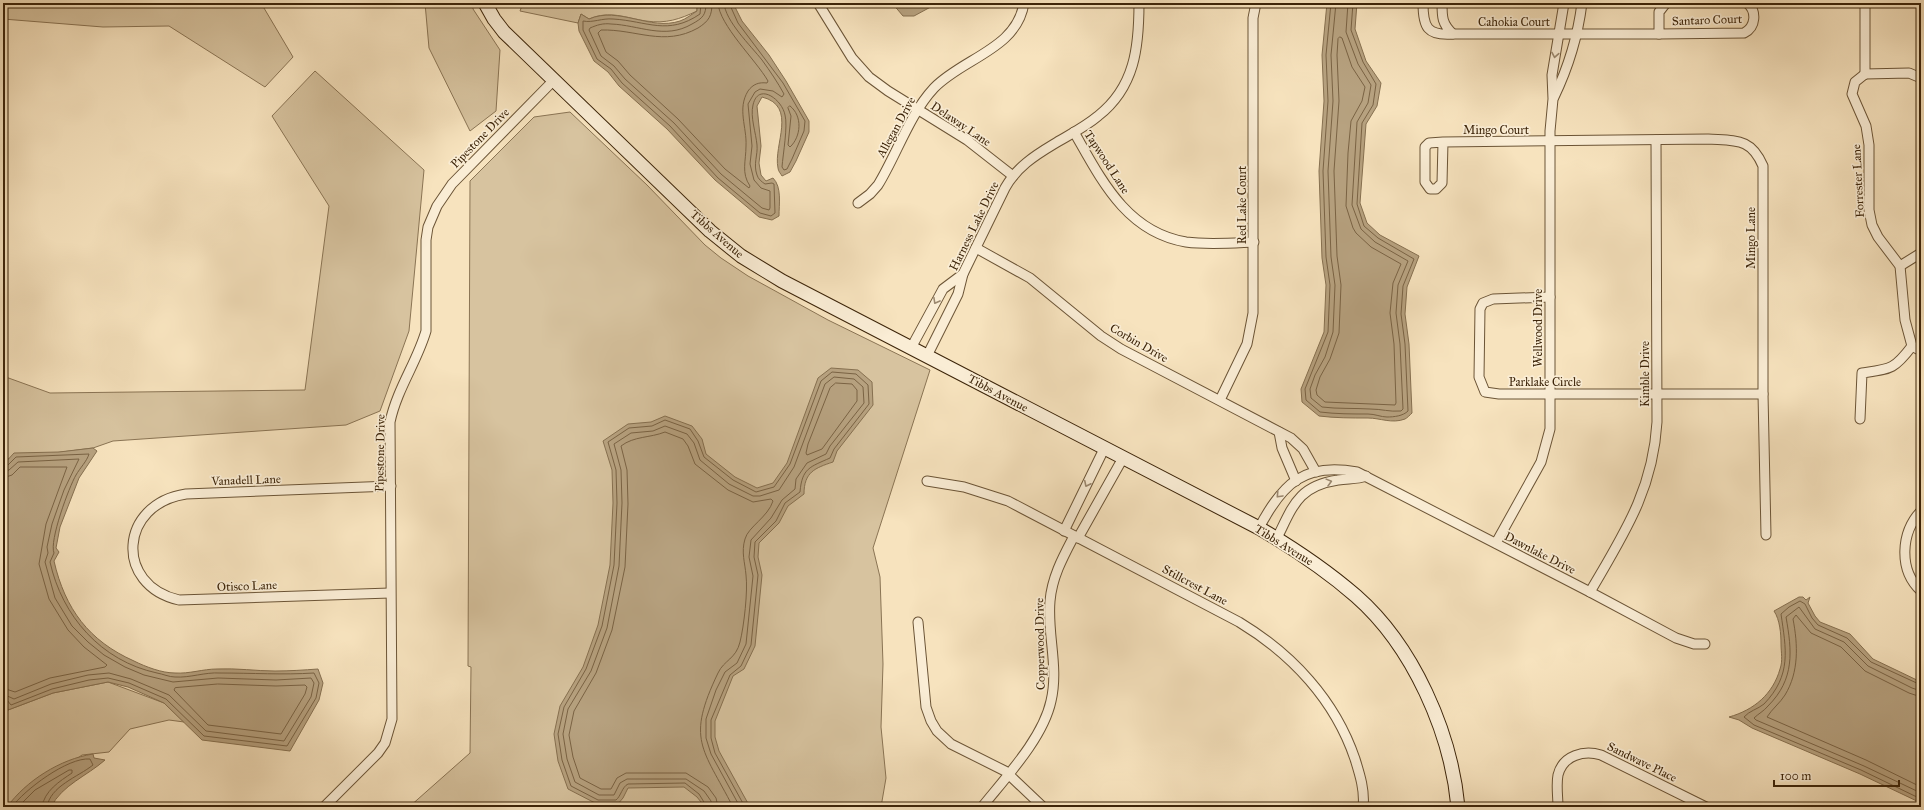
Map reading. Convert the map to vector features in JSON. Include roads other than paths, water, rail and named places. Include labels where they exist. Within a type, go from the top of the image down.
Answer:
[{"type":"street","name":"Tibbs Avenue","points":[[485,3],[498,25],[553,81],[710,231],[736,252],[782,281],[1259,528],[1298,551],[1356,596],[1378,620],[1400,648],[1422,685],[1439,723],[1452,766],[1458,807]]},
{"type":"street","name":"Delaway Lane","points":[[818,3],[845,49],[859,67],[877,84],[967,140],[1013,176]]},
{"type":"street","name":"Allegan Drive","points":[[858,203],[870,194],[878,185],[927,96],[947,76],[1008,37],[1020,19],[1024,3]]},
{"type":"street","name":"Harness Lake Drive","points":[[927,356],[958,294],[963,274],[1013,176],[1033,157],[1098,117],[1113,102],[1125,84],[1135,60],[1138,45],[1139,3]]},
{"type":"street","name":"Red Lake Court","points":[[1220,400],[1245,349],[1251,329],[1254,307],[1253,18],[1256,3]]},
{"type":"street","name":"Cahokia Court","points":[[1423,3],[1423,20],[1426,27],[1437,34],[1576,34]]},
{"type":"street","points":[[1442,3],[1442,20],[1453,34]]},
{"type":"street","name":"Wellwood Drive","points":[[1496,544],[1535,474],[1544,454],[1550,429],[1550,142],[1553,99],[1552,75],[1564,3]]},
{"type":"street","name":"Wellwood Drive","points":[[1553,99],[1563,78],[1576,34],[1582,3]]},
{"type":"street","name":"Santaro Court","points":[[1659,34],[1659,12],[1666,3]]},
{"type":"street","name":"Santaro Court","points":[[1576,34],[1744,33],[1751,29],[1754,22],[1753,9],[1748,3]]},
{"type":"street","points":[[1865,3],[1865,74],[1909,73],[1921,78]]},
{"type":"street","name":"Forrester Lane","points":[[1865,74],[1855,82],[1852,94],[1866,126],[1870,145],[1869,210],[1872,225],[1878,237],[1900,266]]},
{"type":"street","name":"Pipestone Drive","points":[[324,807],[371,762],[385,743],[392,719],[390,422],[393,407],[422,344],[426,331],[426,240],[431,217],[444,194],[553,81]]},
{"type":"street","name":"Tapwood Lane","points":[[1074,132],[1110,194],[1124,209],[1148,227],[1168,237],[1187,242],[1254,242]]},
{"type":"street","name":"Kimble Drive","points":[[1590,592],[1632,518],[1646,486],[1656,440],[1656,140]]},
{"type":"street","name":"Mingo Lane","points":[[1550,142],[1716,140],[1748,145],[1758,153],[1763,166],[1763,394],[1766,535]]},
{"type":"street","name":"Mingo Court","points":[[1443,142],[1442,183],[1436,189],[1430,189],[1425,182],[1425,147],[1429,143],[1443,142],[1550,142]]},
{"type":"street","name":"Corbin Drive","points":[[976,248],[1030,278],[1101,336],[1121,349],[1291,438],[1301,448],[1313,473]]},
{"type":"street","points":[[1921,253],[1900,266],[1905,320],[1912,346],[1921,351]]},
{"type":"street","points":[[911,348],[943,289],[963,274]]},
{"type":"street","name":"Parklake Circle","points":[[1550,297],[1493,299],[1483,304],[1480,309],[1478,377],[1485,392],[1499,394],[1763,394]]},
{"type":"street","points":[[1860,419],[1862,373],[1888,369],[1900,362],[1912,346]]},
{"type":"street","points":[[1279,432],[1282,448],[1296,480]]},
{"type":"street","points":[[1064,531],[1104,449]]},
{"type":"street","name":"Copperwood Drive","points":[[982,807],[1037,734],[1050,705],[1054,678],[1049,616],[1050,595],[1057,569],[1123,458]]},
{"type":"street","name":"Dawnlake Drive","points":[[1259,528],[1274,501],[1296,480],[1313,473],[1342,469],[1357,472],[1676,638],[1694,644],[1705,644]]},
{"type":"street","points":[[1313,473],[1314,487]]},
{"type":"street","points":[[1277,538],[1296,500],[1308,489],[1339,480],[1357,479],[1366,476]]},
{"type":"street","name":"Stillcrest Lane","points":[[927,481],[964,487],[994,496],[1239,622],[1266,639],[1285,654],[1312,683],[1337,720],[1348,742],[1358,770],[1363,791],[1363,807]]},
{"type":"street","name":"Vanadell Lane","points":[[133,549],[136,531],[143,517],[156,504],[169,497],[186,494],[391,486]]},
{"type":"street","points":[[1921,511],[1915,518],[1908,531],[1904,547],[1905,562],[1910,576],[1921,591]]},
{"type":"street","name":"Otisco Lane","points":[[133,549],[137,568],[146,582],[163,596],[179,600],[390,593]]},
{"type":"street","points":[[918,622],[925,701],[933,726],[941,736],[952,744],[1008,773],[1043,807]]},
{"type":"street","name":"Sandwave Place","points":[[1558,807],[1558,776],[1562,768],[1576,754],[1583,753],[1601,755],[1706,807]]},
{"type":"water","points":[[697,3],[733,3],[742,21],[769,55],[786,81],[809,121],[809,132],[796,161],[790,172],[782,176],[778,169],[777,159],[782,117],[779,109],[773,102],[762,97],[757,106],[761,146],[759,163],[761,175],[766,181],[773,178],[779,191],[779,216],[772,220],[759,217],[715,180],[667,129],[619,86],[608,72],[594,61],[579,31],[578,23],[581,14],[589,19],[612,15],[657,23],[669,23],[687,18],[697,11]]},
{"type":"water","points":[[892,3],[938,3],[914,16],[903,16]]},
{"type":"water","points":[[1327,3],[1357,3],[1355,29],[1366,61],[1381,83],[1377,106],[1366,124],[1360,203],[1367,223],[1380,235],[1419,256],[1407,287],[1405,314],[1409,344],[1412,413],[1406,419],[1395,421],[1373,418],[1337,418],[1319,416],[1302,402],[1301,389],[1324,332],[1326,285],[1322,258],[1319,171],[1324,101],[1322,55]]},
{"type":"water","points":[[831,368],[858,370],[872,382],[873,405],[837,451],[833,462],[821,466],[808,476],[804,494],[788,506],[779,523],[759,543],[758,557],[762,575],[755,646],[744,669],[733,676],[715,721],[715,737],[719,751],[750,807],[705,807],[697,797],[684,787],[628,788],[623,798],[617,805],[597,804],[568,789],[558,761],[554,734],[560,706],[583,667],[598,625],[610,565],[613,503],[612,470],[603,441],[628,424],[651,422],[665,416],[692,426],[702,439],[706,454],[735,477],[757,488],[773,483],[787,463],[818,378]]},
{"type":"water","points":[[93,448],[97,451],[79,478],[60,527],[56,548],[59,552],[54,561],[65,594],[81,622],[104,644],[118,653],[159,671],[180,673],[217,669],[292,671],[318,669],[323,683],[319,700],[290,751],[202,740],[164,703],[128,687],[108,682],[53,693],[8,710],[5,704],[3,685],[3,465],[14,453],[59,452]]},
{"type":"water","points":[[1799,597],[1803,597],[1806,600],[1810,597],[1808,603],[1820,622],[1850,634],[1873,659],[1921,682],[1921,803],[1860,774],[1752,728],[1739,720],[1729,717],[1747,710],[1761,700],[1773,686],[1782,660],[1780,627],[1774,611]]},
{"type":"water","points":[[93,754],[94,758],[105,760],[68,787],[56,799],[51,807],[7,807],[24,788],[56,766]]}]
